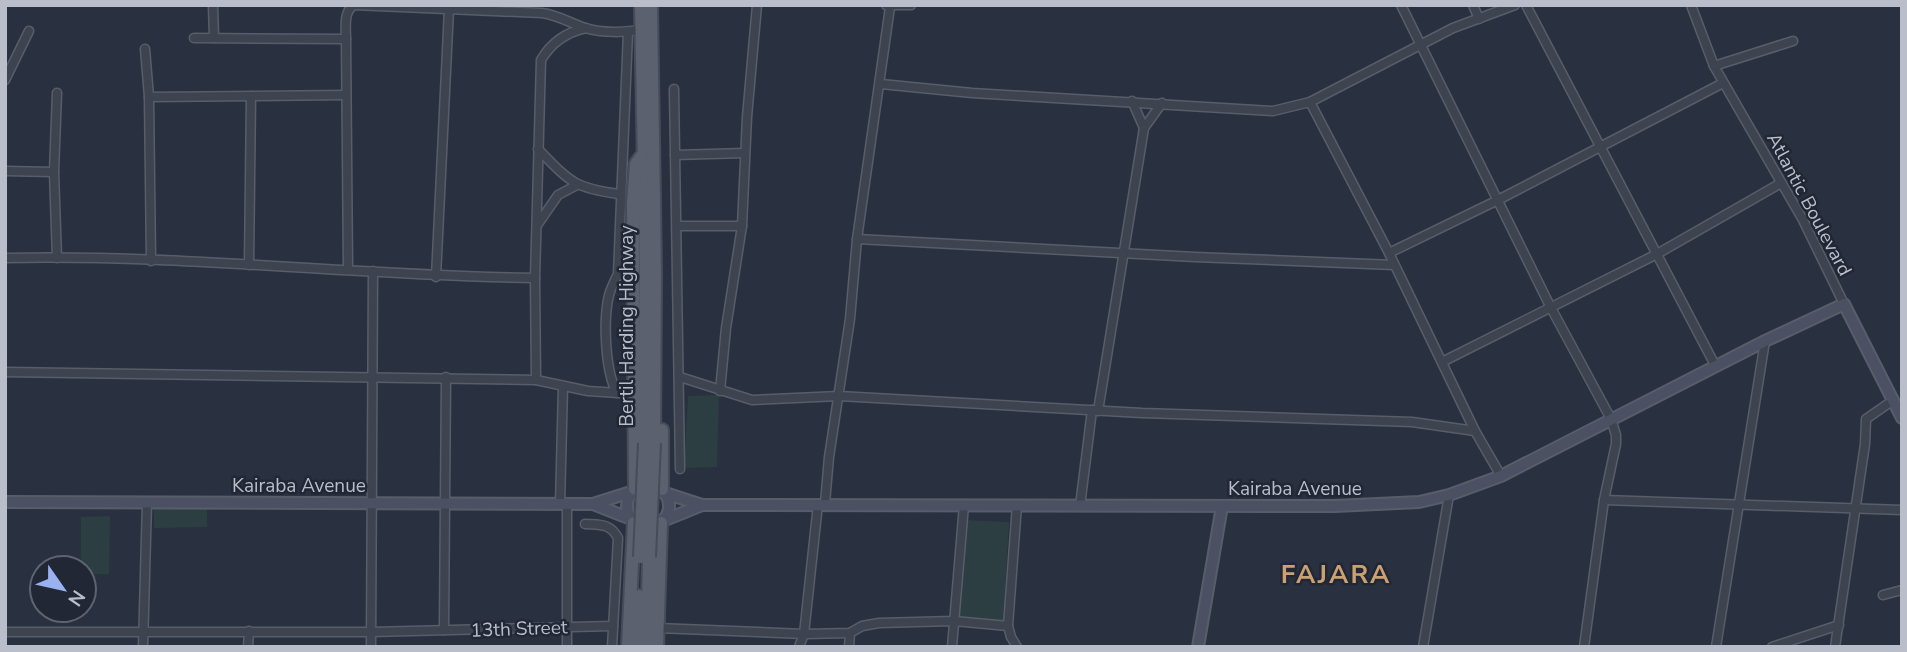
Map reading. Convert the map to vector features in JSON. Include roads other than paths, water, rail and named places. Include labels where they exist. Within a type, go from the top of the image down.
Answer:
[{"type":"main road","name":"Bertil Harding Highway","points":[[641,5],[648,153]]},
{"type":"main road","name":"Bertil Harding Highway","points":[[637,647],[647,379],[650,5]]},
{"type":"main road","points":[[633,491],[633,203],[636,163],[648,153],[658,172],[662,199],[663,491]]},
{"type":"main road","name":"Bertil Harding Highway","points":[[647,647],[656,379],[648,171]]},
{"type":"main road","points":[[628,647],[633,521]]},
{"type":"main road","points":[[657,647],[663,521]]},
{"type":"street","points":[[213,5],[214,38]]},
{"type":"street","points":[[348,269],[346,39],[347,12],[354,5],[542,13],[586,28],[628,33],[642,29]]},
{"type":"street","points":[[720,391],[726,328],[742,226],[757,5]]},
{"type":"street","points":[[799,647],[804,634],[850,319],[857,239],[881,84],[888,6],[911,5]]},
{"type":"street","points":[[1401,5],[1550,306],[1611,419],[1616,435],[1604,500],[1584,647]]},
{"type":"street","points":[[1473,5],[1479,19]]},
{"type":"street","points":[[881,84],[972,93],[1273,111],[1310,102],[1454,29],[1515,5]]},
{"type":"street","points":[[1526,5],[1716,367]]},
{"type":"street","name":"Atlantic Boulevard","points":[[1691,5],[1714,66],[1803,220],[1902,418]]},
{"type":"street","points":[[436,277],[449,9]]},
{"type":"street","points":[[536,380],[535,278],[541,60],[562,37],[586,28]]},
{"type":"street","points":[[5,80],[29,31]]},
{"type":"street","points":[[617,393],[609,370],[607,314],[610,294],[618,274],[619,194],[628,33]]},
{"type":"street","points":[[194,38],[346,39]]},
{"type":"street","points":[[1714,66],[1793,41]]},
{"type":"street","points":[[145,49],[149,97],[151,261]]},
{"type":"street","points":[[1389,253],[1498,200],[1600,145],[1675,110],[1723,83]]},
{"type":"street","points":[[674,89],[680,470]]},
{"type":"street","points":[[57,93],[54,172],[58,258]]},
{"type":"street","points":[[149,97],[346,95]]},
{"type":"street","points":[[249,265],[251,96]]},
{"type":"street","points":[[1132,101],[1144,128]]},
{"type":"street","points":[[1310,102],[1500,476]]},
{"type":"street","points":[[1080,506],[1125,253],[1144,128],[1162,103]]},
{"type":"street","points":[[538,149],[577,185],[588,190],[619,194]]},
{"type":"street","points":[[675,155],[745,153]]},
{"type":"street","points":[[5,171],[54,172]]},
{"type":"street","points":[[1442,362],[1657,254],[1781,183]]},
{"type":"street","points":[[536,227],[558,195],[577,185]]},
{"type":"street","points":[[678,226],[742,226]]},
{"type":"street","points":[[857,239],[1394,265]]},
{"type":"street","points":[[5,258],[348,269],[436,277],[535,278]]},
{"type":"street","points":[[371,647],[373,271]]},
{"type":"street","name":"Kairaba Avenue","points":[[702,505],[1222,506],[1391,505],[1419,502],[1449,495],[1500,476],[1765,341],[1844,304]]},
{"type":"street","points":[[1716,647],[1765,341]]},
{"type":"street","points":[[5,372],[536,380],[563,387],[634,394]]},
{"type":"street","points":[[444,630],[446,377]]},
{"type":"street","points":[[680,377],[752,400],[838,396],[1095,410],[1412,422],[1475,431]]},
{"type":"street","points":[[563,387],[567,647]]},
{"type":"street","points":[[1835,647],[1865,444],[1866,419],[1892,401]]},
{"type":"street","points":[[593,504],[648,484],[702,505]]},
{"type":"street","points":[[633,491],[626,506],[633,521]]},
{"type":"street","points":[[663,491],[670,506],[663,521]]},
{"type":"street","points":[[1423,647],[1449,495]]},
{"type":"street","points":[[1604,500],[1902,510]]},
{"type":"street","name":"Kairaba Avenue","points":[[5,502],[593,504]]},
{"type":"street","points":[[143,647],[147,502]]},
{"type":"street","points":[[593,504],[648,528],[702,505]]},
{"type":"street","points":[[952,647],[964,505]]},
{"type":"street","points":[[1017,505],[1008,626],[1017,647]]},
{"type":"street","points":[[1198,647],[1222,506]]},
{"type":"street","points":[[585,524],[608,525],[614,529],[618,538],[612,647]]},
{"type":"street","points":[[1883,595],[1902,590]]},
{"type":"street","points":[[657,628],[804,634],[850,633],[862,626],[879,622],[954,621],[1008,626]]},
{"type":"street","points":[[1772,647],[1839,625]]},
{"type":"street","name":"13th Street","points":[[5,632],[371,632],[612,626]]},
{"type":"street","points":[[248,647],[249,631]]},
{"type":"street","points":[[849,647],[850,633]]},
{"type":"district","name":"FAJARA","points":[[1336,574]]}]
